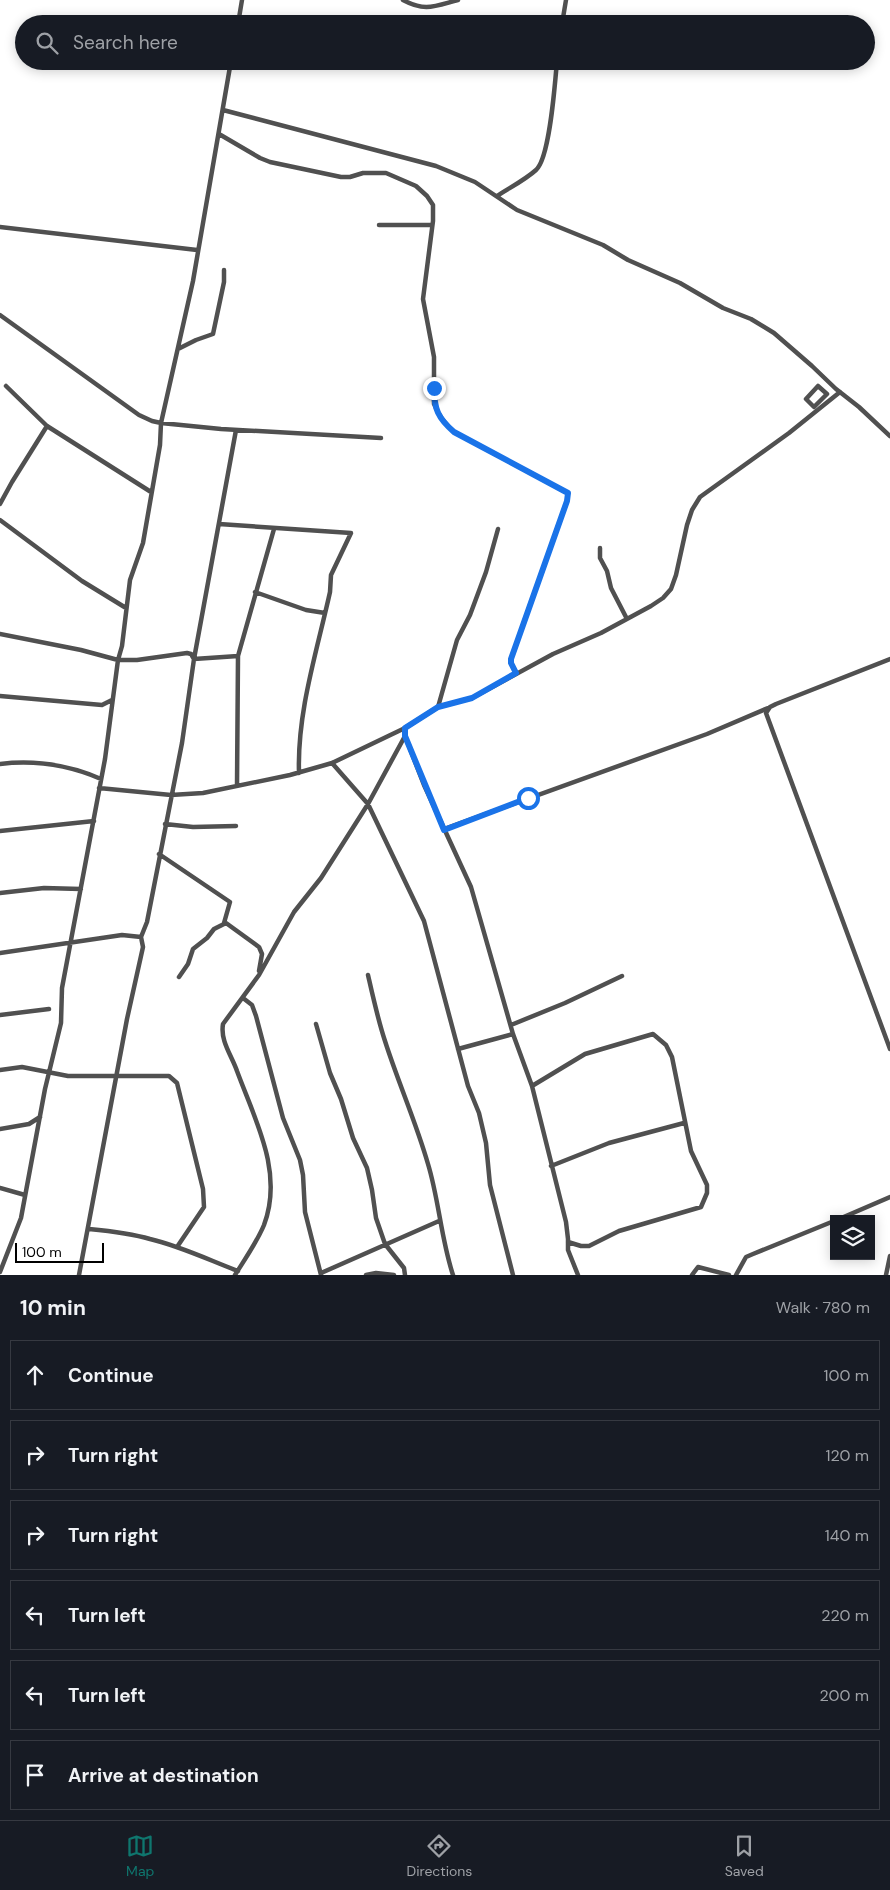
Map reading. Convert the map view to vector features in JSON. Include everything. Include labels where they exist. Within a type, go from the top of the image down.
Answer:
[{"type":"street","points":[[240,15],[242,0]]},
{"type":"street","points":[[403,0],[425,8],[437,7],[458,0]]},
{"type":"street","points":[[564,15],[566,0]]},
{"type":"street","points":[[0,1272],[19,1226],[40,1117],[61,1023],[62,988],[69,943],[94,821],[118,660],[122,646],[130,580],[143,543],[160,445],[161,423],[192,282],[229,70]]},
{"type":"street","points":[[497,196],[537,170],[543,160],[553,104],[556,70]]},
{"type":"street","points":[[222,110],[436,166],[475,182],[517,210],[596,242],[628,260],[680,283],[723,308],[751,319],[774,333],[890,436]]},
{"type":"street","points":[[219,134],[270,162],[350,178],[363,173],[386,173],[416,186],[428,196],[432,205],[432,225],[423,299],[432,342],[434,404],[438,413],[444,423],[454,432],[568,493],[567,501],[511,659],[516,673]]},
{"type":"street","points":[[379,225],[432,225]]},
{"type":"street","points":[[0,228],[16,228],[197,250]]},
{"type":"street","points":[[178,349],[213,334],[224,282],[224,270]]},
{"type":"street","points":[[0,315],[139,415],[161,423],[236,430],[381,438]]},
{"type":"street","points":[[6,386],[47,426],[151,492]]},
{"type":"street","points":[[818,386],[827,394],[814,407],[806,399],[818,386]]},
{"type":"street","points":[[99,788],[171,795],[203,793],[299,773],[332,763],[405,728],[438,707],[472,698],[516,673],[627,619],[663,598],[671,589],[692,510],[700,497],[789,433],[840,392]]},
{"type":"street","points":[[0,504],[47,426]]},
{"type":"street","points":[[79,1275],[127,1018],[144,947],[141,937],[147,922],[182,743],[194,659],[236,430]]},
{"type":"street","points":[[0,520],[82,582],[126,608]]},
{"type":"street","points":[[219,524],[351,533],[331,575],[330,592],[301,720],[298,749],[299,773]]},
{"type":"street","points":[[237,786],[238,656],[274,529]]},
{"type":"street","points":[[438,707],[457,640],[473,607],[486,572],[498,530]]},
{"type":"street","points":[[600,548],[600,558],[607,571],[611,588],[627,619]]},
{"type":"street","points":[[255,592],[306,610],[325,613]]},
{"type":"street","points":[[0,634],[81,650],[118,660],[137,660],[187,653],[192,654],[194,659]]},
{"type":"street","points":[[194,659],[238,656]]},
{"type":"street","points":[[444,830],[707,734],[890,659]]},
{"type":"street","points":[[0,696],[102,705],[112,700]]},
{"type":"street","points":[[102,705],[111,712]]},
{"type":"street","points":[[770,707],[766,712],[768,720],[774,731],[826,878],[890,1049]]},
{"type":"street","points":[[405,728],[405,736],[470,887],[513,1034],[532,1086],[566,1222],[568,1250],[578,1275]]},
{"type":"street","points":[[89,1229],[123,1233],[177,1247],[236,1273],[264,1225],[272,1176],[261,1132],[226,1046],[222,1030],[226,1018],[258,977],[294,912],[321,878],[368,804],[405,736]]},
{"type":"street","points":[[332,763],[368,804],[424,921],[468,1086],[479,1113],[486,1144],[490,1185],[513,1275]]},
{"type":"street","points":[[0,764],[60,766],[80,770],[101,779]]},
{"type":"street","points":[[0,831],[94,821]]},
{"type":"street","points":[[165,824],[193,827],[236,826]]},
{"type":"street","points":[[159,854],[230,902],[224,924]]},
{"type":"street","points":[[0,893],[44,888],[81,889]]},
{"type":"street","points":[[179,977],[188,964],[193,949],[207,938],[214,929],[226,923],[260,947],[262,954],[258,977]]},
{"type":"street","points":[[0,953],[122,935],[141,937]]},
{"type":"street","points":[[368,975],[384,1040],[424,1148],[434,1185],[446,1255],[453,1275]]},
{"type":"street","points":[[511,1025],[565,1003],[622,976]]},
{"type":"street","points":[[243,998],[252,1005],[256,1016],[283,1118],[300,1160],[306,1212],[321,1274],[439,1221]]},
{"type":"street","points":[[0,1015],[49,1008]]},
{"type":"street","points":[[316,1024],[330,1073],[341,1099],[353,1138],[367,1168],[376,1218],[385,1244],[404,1268],[405,1275]]},
{"type":"street","points":[[458,1049],[513,1034]]},
{"type":"street","points":[[532,1086],[586,1054],[653,1034],[666,1045],[672,1057],[691,1151],[707,1185],[707,1193],[701,1207],[619,1231],[589,1246],[568,1242]]},
{"type":"street","points":[[0,1070],[22,1067],[49,1074],[68,1076],[169,1076],[178,1083],[203,1189],[204,1207],[177,1247]]},
{"type":"street","points":[[0,1129],[29,1124],[40,1117]]},
{"type":"street","points":[[552,1166],[609,1143],[684,1123]]},
{"type":"street","points":[[0,1188],[26,1195]]},
{"type":"street","points":[[849,1215],[890,1198]]},
{"type":"street","points":[[736,1275],[746,1257],[830,1223]]},
{"type":"street","points":[[886,1275],[890,1256]]},
{"type":"street","points":[[692,1275],[698,1266],[729,1275]]},
{"type":"street","points":[[366,1275],[376,1273],[394,1275]]},
{"type":"route","points":[[434,388],[434,404],[438,413],[444,423],[454,432],[568,493],[567,501],[511,659],[516,673],[472,698],[438,707],[405,728],[405,736],[424,786],[444,830],[528,798]]}]
